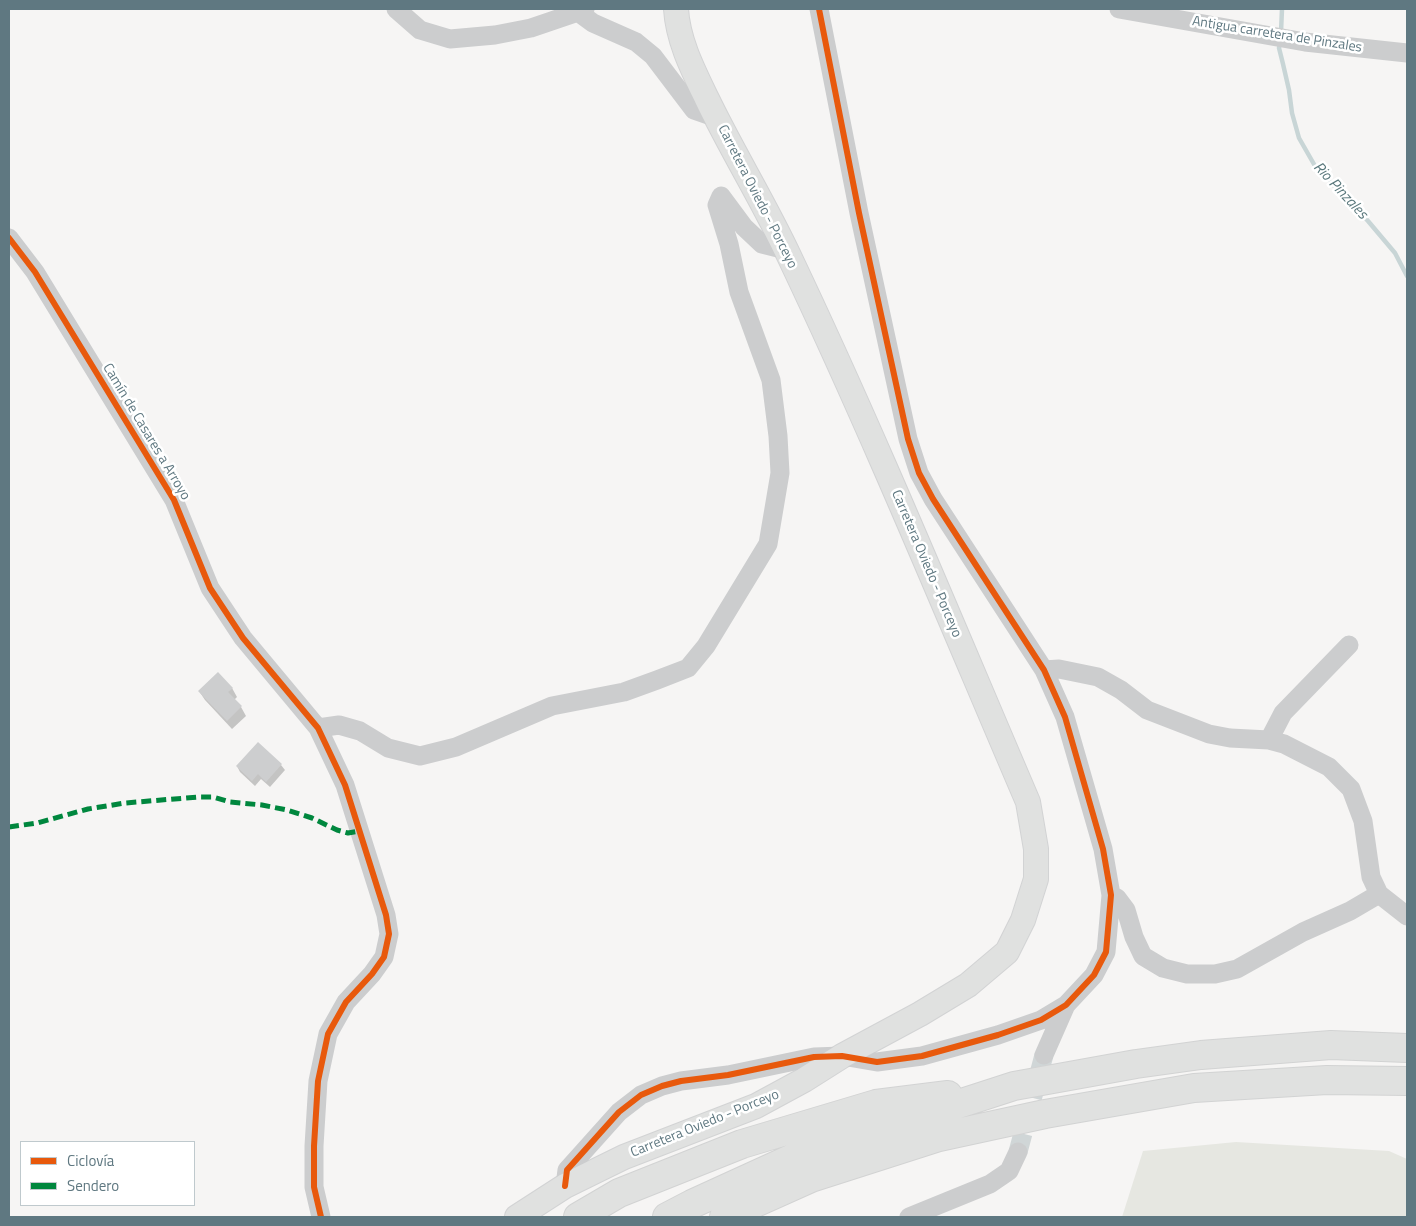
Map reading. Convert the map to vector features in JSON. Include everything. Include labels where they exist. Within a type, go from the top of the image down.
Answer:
[{"type":"highway","points":[[578,1217],[619,1193],[742,1144],[876,1104],[1014,1086],[1136,1064],[1201,1055],[1331,1045],[1407,1048]]},
{"type":"highway","points":[[724,1217],[811,1178],[940,1137],[1045,1114],[1194,1088],[1327,1080],[1407,1081]]},
{"type":"highway","points":[[667,1217],[795,1157],[1014,1086]]},
{"type":"highway","points":[[763,1217],[790,1201],[940,1137]]},
{"type":"main road","name":"Carretera Oviedo - Porceyo","points":[[517,1217],[565,1186],[624,1157],[756,1106],[968,985],[1007,952],[1023,920],[1036,879],[1036,849],[1028,802],[867,425],[786,250],[717,118],[685,51],[676,9]]},
{"type":"street","points":[[396,9],[420,30],[450,39],[495,35],[531,28],[582,11],[593,23],[636,42],[653,56],[694,110],[717,118]]},
{"type":"street","points":[[819,9],[859,213],[908,439],[919,473],[933,499],[1044,670],[1065,717],[1103,849],[1111,895],[1106,952],[1094,974],[1066,1005],[1044,1054]]},
{"type":"street","name":"Antigua carretera de Pinzales","points":[[1118,9],[1259,35],[1407,53]]},
{"type":"street","points":[[318,728],[339,725],[360,731],[388,748],[420,756],[456,747],[552,706],[624,692],[688,668],[706,646],[748,574],[768,544],[780,473],[778,436],[771,380],[739,292],[729,244],[717,205],[721,196],[744,226],[762,244],[786,250]]},
{"type":"street","name":"Camín de Casares a Arroyo","points":[[9,238],[35,272],[174,500],[210,588],[243,638],[318,728],[345,785],[386,915],[389,934],[384,957],[372,974],[346,1002],[328,1034],[318,1081],[314,1146],[314,1187],[321,1217]]},
{"type":"street","points":[[1268,740],[1283,713],[1349,645]]},
{"type":"street","points":[[1044,670],[1059,669],[1098,677],[1121,690],[1147,710],[1209,734],[1230,738],[1268,740],[1284,744],[1329,767],[1352,790],[1363,821],[1371,878],[1379,894],[1407,916]]},
{"type":"street","points":[[1111,895],[1118,898],[1126,910],[1134,938],[1143,956],[1163,968],[1188,974],[1215,974],[1237,969],[1303,932],[1350,911],[1379,894]]},
{"type":"street","points":[[842,1056],[877,1062],[922,1056],[998,1035],[1040,1020],[1066,1005]]},
{"type":"street","name":"Carretera Oviedo - Porceyo","points":[[565,1186],[567,1170],[619,1112],[641,1095],[662,1086],[681,1081],[728,1075],[814,1057],[842,1056]]},
{"type":"street","points":[[908,1217],[990,1184],[1009,1171],[1018,1152]]},
{"type":"shaded area","points":[[1236,1142],[1389,1151],[1407,1159],[1407,1217],[1122,1217],[1143,1151]]},
{"type":"building","points":[[218,672],[233,688],[228,692],[242,706],[227,721],[198,691]]},
{"type":"building","points":[[258,742],[282,764],[266,782],[258,774],[252,781],[236,766]]},
{"type":"waterway","name":"Rio Pinzales","points":[[1281,32],[1282,9]]},
{"type":"waterway","name":"Rio Pinzales","points":[[1280,43],[1279,48],[1299,138],[1315,166],[1368,221],[1395,253],[1407,276]]},
{"type":"tunnel","points":[[1018,1152],[1044,1055]]},
{"type":"marked path","points":[[9,827],[37,823],[88,809],[125,803],[213,797],[230,802],[287,810],[348,833],[359,831]]},
{"type":"cycle path","points":[[565,1186],[567,1170],[619,1112],[641,1095],[662,1086],[681,1081],[728,1075],[814,1057],[842,1056],[877,1062],[922,1056],[998,1035],[1041,1020],[1066,1005],[1094,975],[1106,952],[1111,895],[1103,849],[1065,717],[1044,670],[933,499],[919,473],[908,439],[859,213],[819,9]]},
{"type":"cycle path","points":[[9,238],[35,272],[174,500],[210,588],[243,638],[318,728],[345,785],[386,915],[389,934],[384,957],[372,974],[346,1002],[328,1034],[318,1081],[314,1146],[314,1187],[321,1217]]}]
